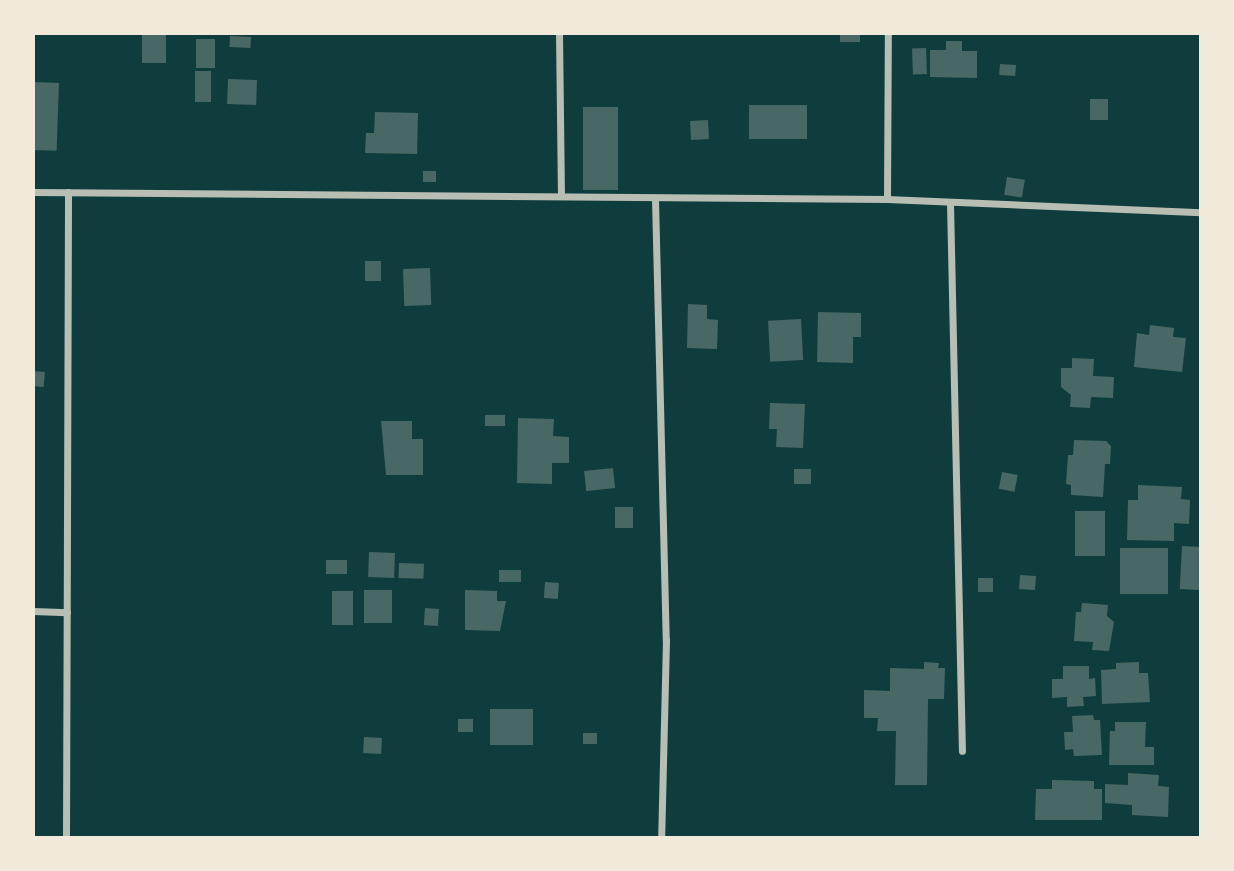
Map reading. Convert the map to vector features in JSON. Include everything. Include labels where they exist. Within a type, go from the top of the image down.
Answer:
[{"type":"street","points":[[559,33],[561,195]]},
{"type":"street","points":[[887,199],[888,33]]},
{"type":"street","points":[[33,192],[887,199],[1201,212]]},
{"type":"street","points":[[66,838],[68,192]]},
{"type":"street","points":[[654,199],[666,640],[661,838]]},
{"type":"street","points":[[950,203],[962,751]]},
{"type":"street","points":[[33,611],[67,612]]},
{"type":"building","points":[[142,33],[166,33],[166,63],[142,63]]},
{"type":"building","points":[[840,33],[860,33],[860,42],[840,42]]},
{"type":"building","points":[[230,36],[251,37],[250,48],[229,47]]},
{"type":"building","points":[[196,39],[215,39],[215,68],[196,68]]},
{"type":"building","points":[[946,41],[962,41],[962,51],[977,51],[977,78],[930,77],[930,50],[946,50]]},
{"type":"building","points":[[912,48],[926,48],[927,74],[913,74]]},
{"type":"building","points":[[1000,64],[1016,65],[1015,76],[999,75]]},
{"type":"building","points":[[195,71],[211,71],[211,102],[195,102]]},
{"type":"building","points":[[228,79],[257,80],[256,105],[227,104]]},
{"type":"building","points":[[33,82],[59,83],[57,151],[33,150]]},
{"type":"building","points":[[1090,99],[1108,99],[1108,120],[1090,120]]},
{"type":"building","points":[[749,105],[807,105],[807,139],[749,139]]},
{"type":"building","points":[[583,107],[618,107],[618,190],[583,190]]},
{"type":"building","points":[[375,112],[418,113],[417,154],[365,153],[366,133],[374,133]]},
{"type":"building","points":[[708,120],[709,139],[691,140],[690,121]]},
{"type":"building","points":[[423,171],[436,171],[436,182],[423,182]]},
{"type":"building","points":[[1007,177],[1025,180],[1022,198],[1004,195]]},
{"type":"building","points":[[365,261],[381,261],[381,281],[365,281]]},
{"type":"building","points":[[430,268],[431,305],[404,306],[403,269]]},
{"type":"building","points":[[688,304],[707,305],[707,319],[718,320],[717,349],[687,348]]},
{"type":"building","points":[[818,312],[861,313],[861,337],[853,337],[853,363],[817,362]]},
{"type":"building","points":[[801,319],[803,360],[770,362],[768,321]]},
{"type":"building","points":[[1150,325],[1174,328],[1173,337],[1186,338],[1182,372],[1134,367],[1137,333],[1149,335]]},
{"type":"building","points":[[1072,358],[1094,359],[1093,376],[1114,377],[1113,398],[1091,397],[1090,408],[1070,407],[1071,395],[1061,387],[1061,368],[1072,368]]},
{"type":"building","points":[[33,371],[45,372],[44,387],[33,386]]},
{"type":"building","points":[[770,403],[805,404],[803,448],[776,447],[777,429],[769,429]]},
{"type":"building","points":[[485,415],[505,415],[505,426],[485,426]]},
{"type":"building","points":[[518,418],[554,419],[553,436],[569,437],[569,463],[552,463],[552,484],[517,483]]},
{"type":"building","points":[[381,421],[412,421],[412,439],[423,439],[423,475],[386,475]]},
{"type":"building","points":[[1074,440],[1106,441],[1111,446],[1110,464],[1105,464],[1103,497],[1071,495],[1071,485],[1066,484],[1068,455],[1073,455]]},
{"type":"building","points":[[613,468],[615,488],[586,491],[584,471]]},
{"type":"building","points":[[794,469],[811,469],[811,484],[794,484]]},
{"type":"building","points":[[1002,472],[1018,475],[1014,492],[999,489]]},
{"type":"building","points":[[1138,485],[1182,487],[1181,499],[1190,500],[1189,524],[1174,523],[1174,541],[1127,540],[1128,500],[1138,500]]},
{"type":"building","points":[[615,507],[633,507],[633,528],[615,528]]},
{"type":"building","points":[[1075,511],[1105,511],[1105,556],[1075,556]]},
{"type":"building","points":[[1182,546],[1201,547],[1199,590],[1180,589]]},
{"type":"building","points":[[1120,548],[1168,548],[1168,594],[1120,594]]},
{"type":"building","points":[[369,552],[395,553],[394,578],[368,577]]},
{"type":"building","points":[[326,560],[347,560],[347,574],[326,574]]},
{"type":"building","points":[[399,563],[424,564],[423,579],[398,578]]},
{"type":"building","points":[[499,570],[521,570],[521,582],[499,582]]},
{"type":"building","points":[[1020,575],[1036,576],[1035,590],[1019,589]]},
{"type":"building","points":[[978,578],[993,578],[993,592],[978,592]]},
{"type":"building","points":[[545,582],[559,583],[558,599],[544,598]]},
{"type":"building","points":[[364,590],[392,590],[392,623],[364,623]]},
{"type":"building","points":[[465,590],[497,591],[497,601],[506,601],[500,631],[465,630]]},
{"type":"building","points":[[332,591],[353,591],[353,625],[332,625]]},
{"type":"building","points":[[1082,603],[1108,605],[1107,616],[1114,622],[1109,651],[1092,650],[1093,642],[1074,641],[1076,612],[1081,612]]},
{"type":"building","points":[[425,608],[439,609],[438,626],[424,625]]},
{"type":"building","points":[[924,662],[939,663],[938,668],[945,668],[944,699],[928,699],[927,785],[895,785],[896,731],[877,731],[878,718],[864,718],[864,690],[890,691],[890,668],[924,669]]},
{"type":"building","points":[[1139,662],[1139,673],[1148,673],[1150,702],[1102,704],[1101,670],[1116,669],[1116,663]]},
{"type":"building","points":[[1063,666],[1089,666],[1089,679],[1095,678],[1096,696],[1083,697],[1084,706],[1067,707],[1067,697],[1052,698],[1052,679],[1063,679]]},
{"type":"building","points":[[490,709],[533,709],[533,745],[490,745]]},
{"type":"building","points":[[1093,715],[1094,720],[1100,720],[1102,755],[1074,756],[1073,749],[1065,750],[1064,732],[1073,732],[1072,716]]},
{"type":"building","points":[[458,719],[473,719],[473,732],[458,732]]},
{"type":"building","points":[[1115,722],[1146,722],[1145,747],[1154,747],[1154,765],[1109,765],[1110,731],[1115,731]]},
{"type":"building","points":[[583,733],[597,733],[597,744],[583,744]]},
{"type":"building","points":[[364,737],[382,738],[381,754],[363,753]]},
{"type":"building","points":[[1128,773],[1159,775],[1158,786],[1169,787],[1168,817],[1132,815],[1132,805],[1105,803],[1105,784],[1128,785]]},
{"type":"building","points":[[1052,780],[1094,781],[1094,789],[1102,789],[1102,820],[1035,820],[1036,789],[1052,789]]}]
